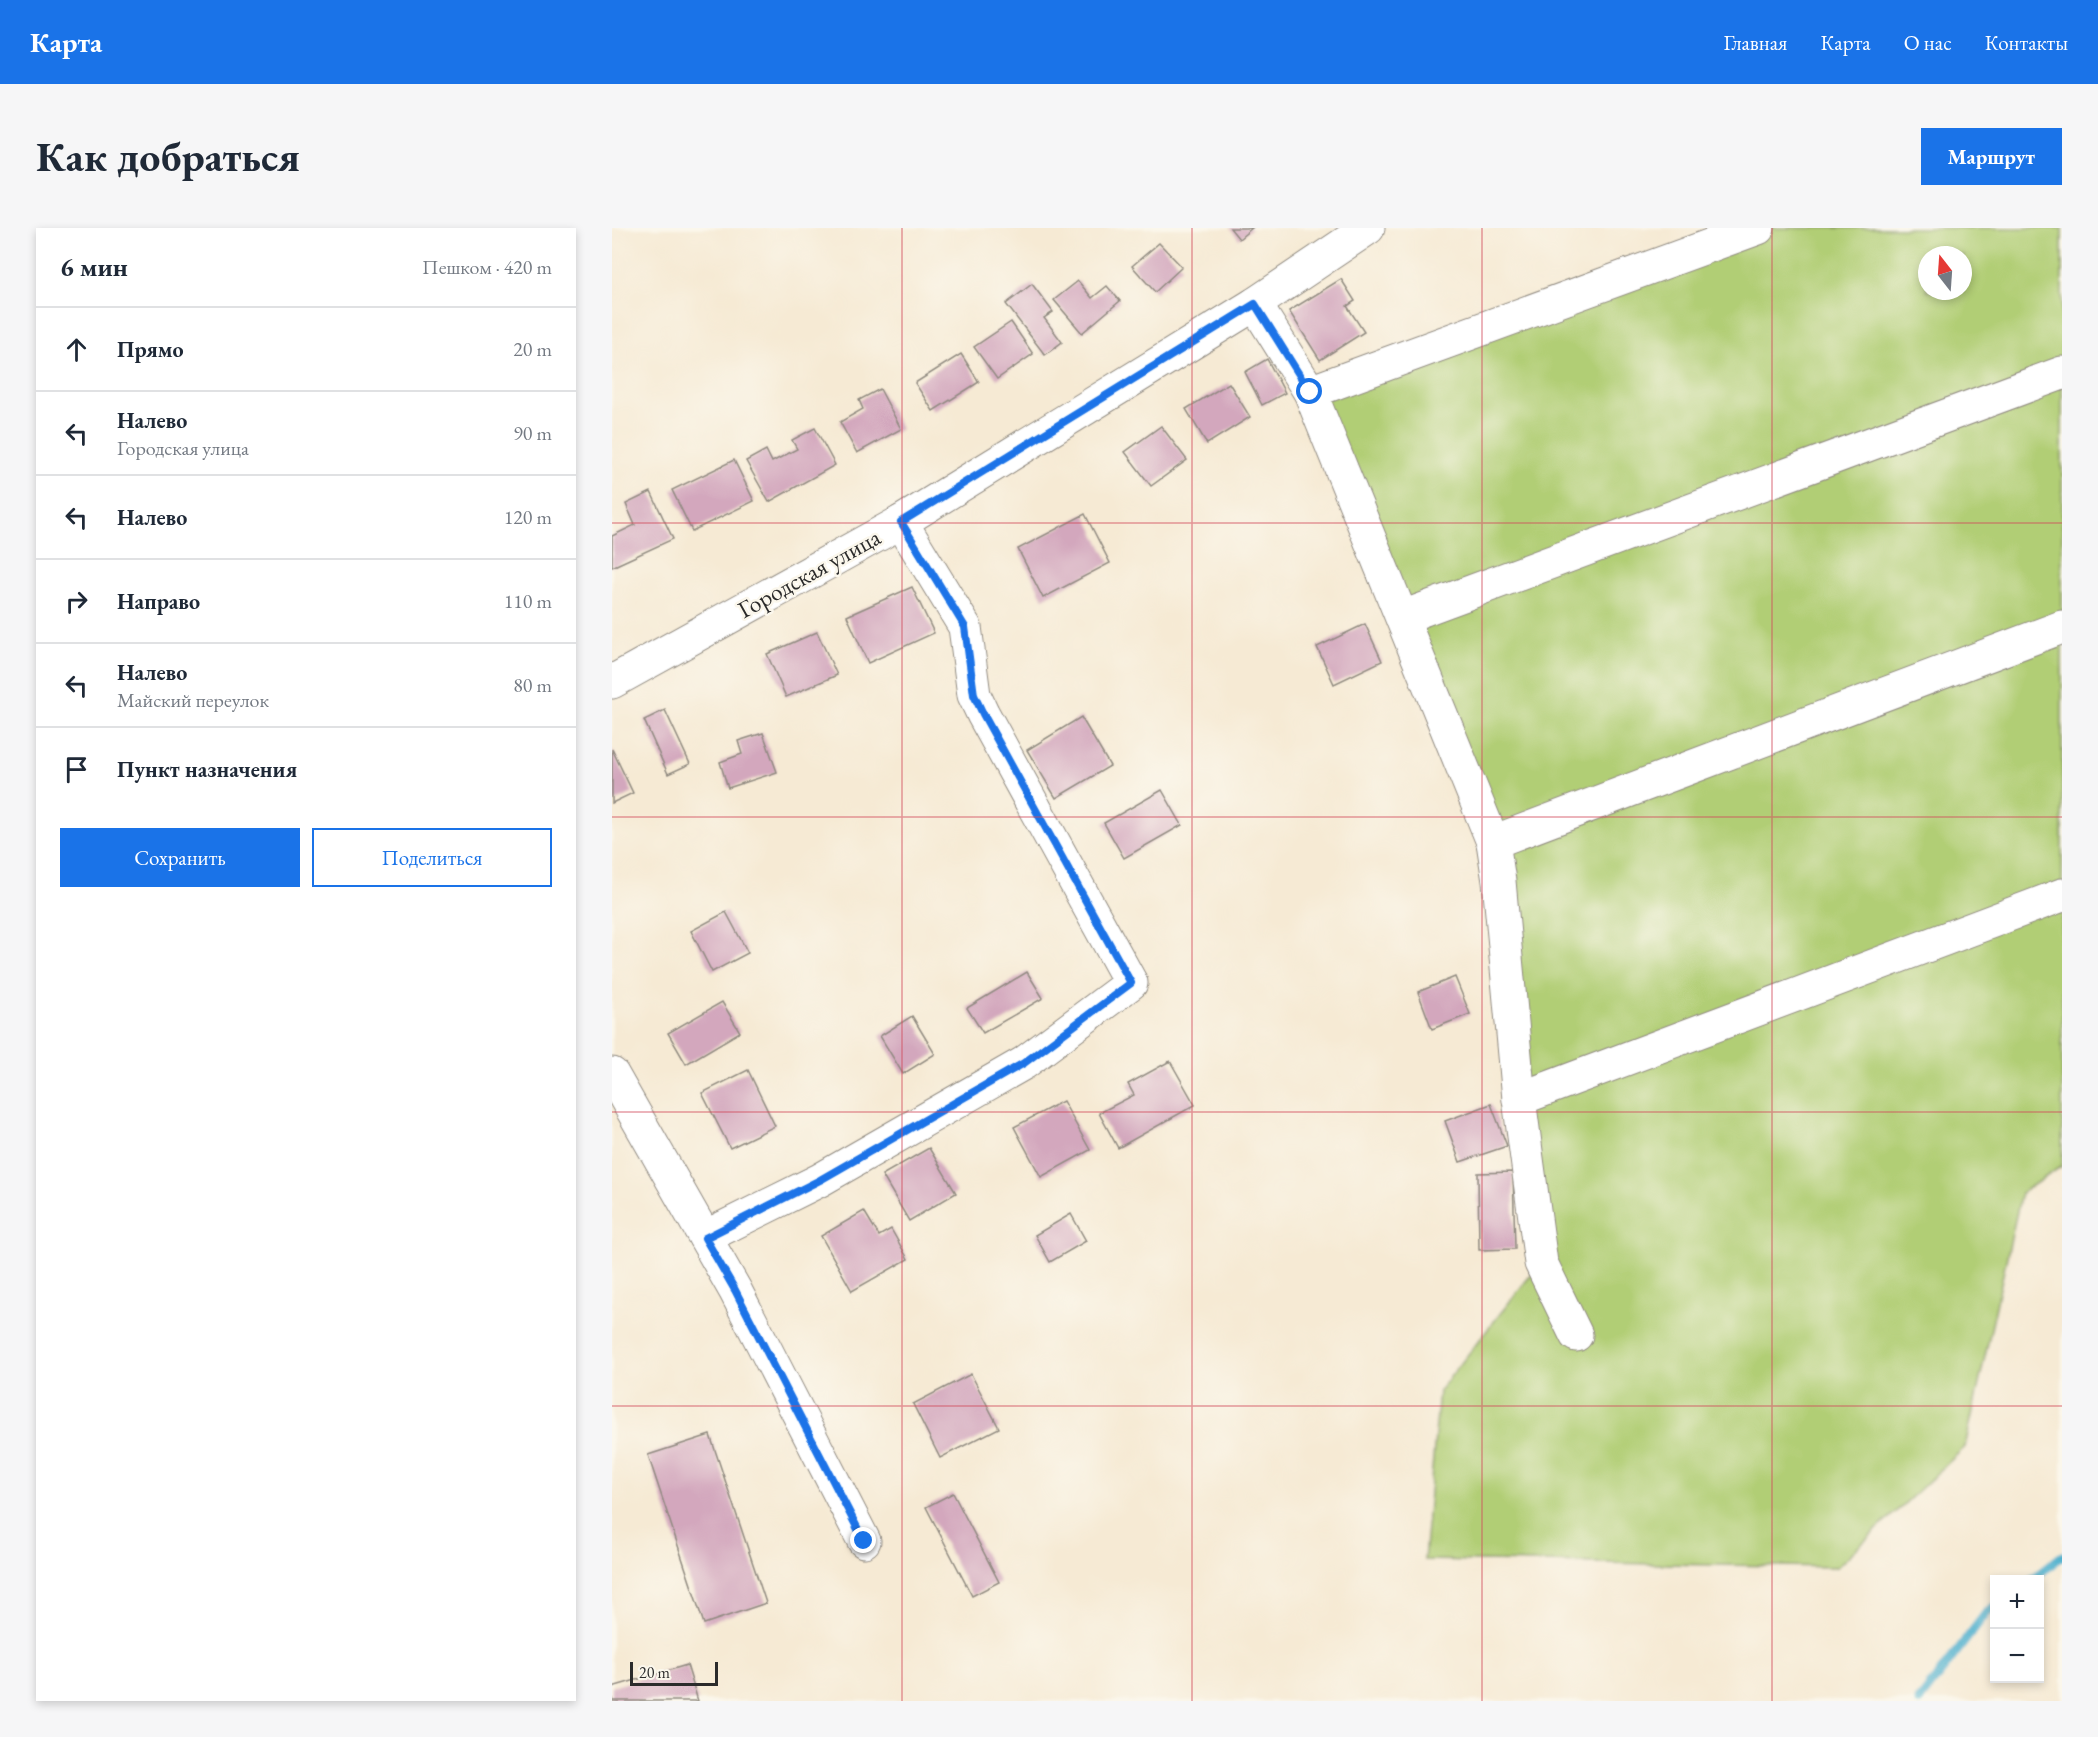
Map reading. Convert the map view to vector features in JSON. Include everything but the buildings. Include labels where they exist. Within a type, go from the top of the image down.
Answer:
[{"type":"street","name":"Городская улица","points":[[612,682],[901,522],[1255,304],[1368,228]]},
{"type":"street","points":[[1310,392],[1758,228]]},
{"type":"street","points":[[1255,304],[1310,392],[1493,842],[1499,881],[1519,1099],[1541,1263],[1576,1335]]},
{"type":"street","points":[[1403,617],[2062,373]]},
{"type":"street","points":[[705,1238],[820,1180],[1024,1063],[1131,983],[983,714],[974,695],[965,627],[901,522]]},
{"type":"street","points":[[1493,842],[2062,627]]},
{"type":"street","points":[[1519,1099],[2062,895]]},
{"type":"street","points":[[612,1074],[735,1290],[864,1541]]},
{"type":"green space","points":[[1758,228],[2062,228],[2062,1166],[2021,1193],[1965,1447],[1837,1567],[1424,1560],[1439,1391],[1541,1262],[1499,881],[1310,392]]},
{"type":"waterway","points":[[2037,1575],[2062,1556]]},
{"type":"waterway","points":[[1919,1701],[1990,1610]]},
{"type":"route","points":[[864,1541],[735,1290],[705,1238],[820,1180],[1024,1063],[1131,983],[983,714],[974,695],[965,627],[901,522],[1255,304],[1310,392]]}]
